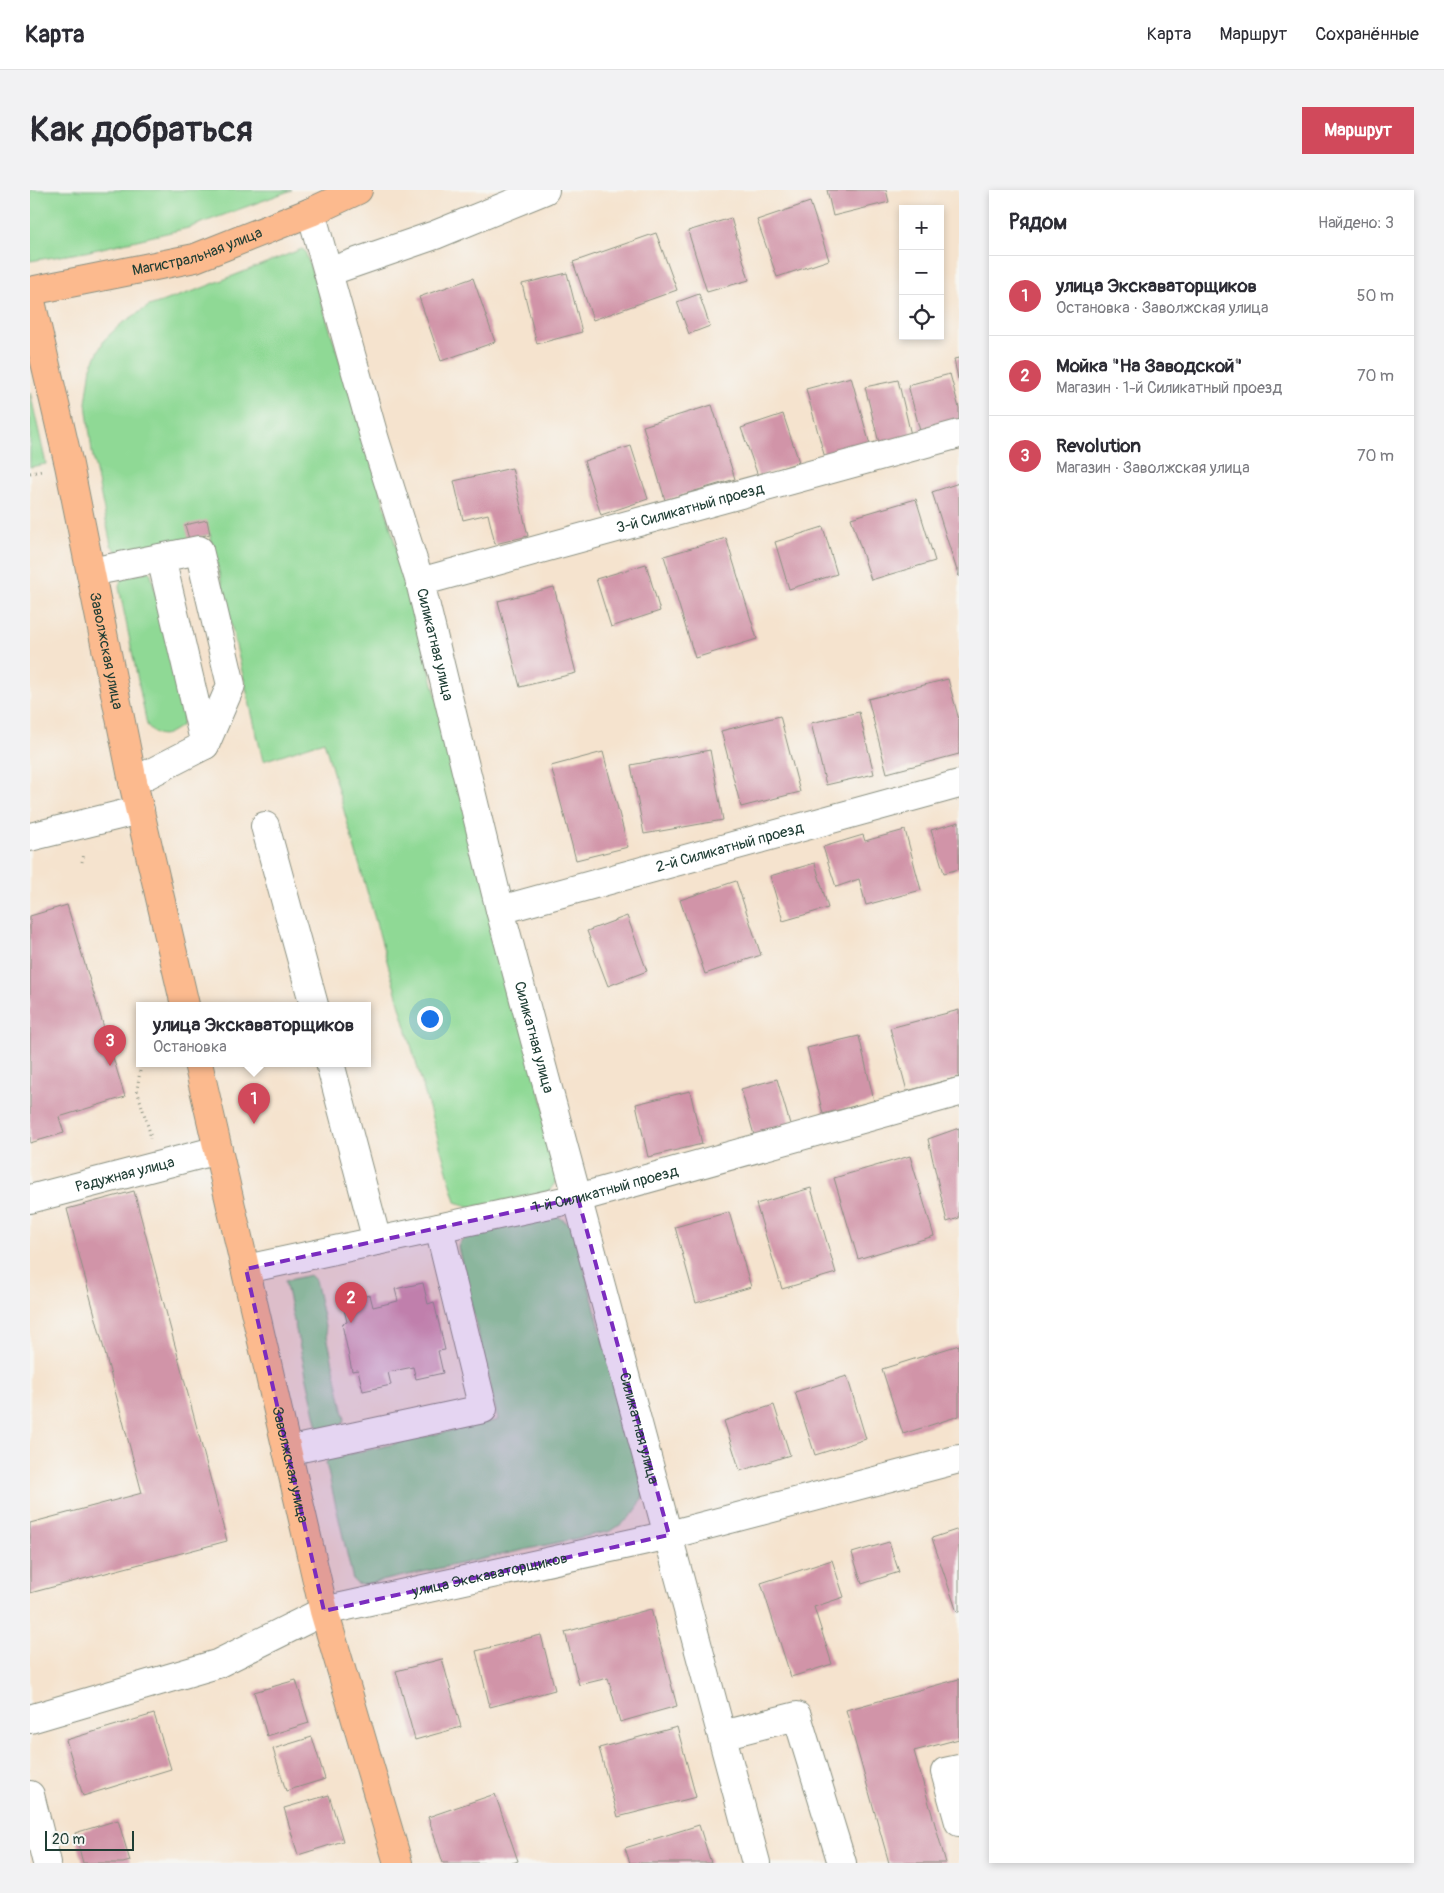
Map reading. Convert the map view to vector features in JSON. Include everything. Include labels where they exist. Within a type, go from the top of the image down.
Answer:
[{"type":"main road","name":"Магистральная улица","points":[[30,290],[195,258],[311,212],[358,190]]},
{"type":"main road","name":"Заволжская улица","points":[[30,296],[69,465],[133,782],[184,1002]]},
{"type":"main road","name":"Заволжская улица","points":[[199,1067],[324,1611],[398,1863]]},
{"type":"street","points":[[328,272],[435,235],[545,190]]},
{"type":"street","name":"Силикатная улица","points":[[311,212],[375,440],[420,582],[500,910],[670,1535],[756,1863]]},
{"type":"street","name":"3-й Силикатный проезд","points":[[420,582],[959,434]]},
{"type":"street","points":[[91,572],[199,550],[231,685],[205,745],[133,782]]},
{"type":"street","points":[[161,558],[205,745]]},
{"type":"street","name":"2-й Силикатный проезд","points":[[500,910],[959,784]]},
{"type":"street","points":[[30,837],[140,810]]},
{"type":"street","points":[[265,826],[313,1002]]},
{"type":"street","points":[[331,1067],[377,1241]]},
{"type":"street","name":"1-й Силикатный проезд","points":[[246,1268],[578,1198],[959,1092]]},
{"type":"street","name":"Радужная улица","points":[[30,1199],[218,1150]]},
{"type":"street","points":[[288,1451],[483,1409],[439,1228]]},
{"type":"street","name":"улица Экскаваторщиков","points":[[30,1719],[217,1664],[324,1611],[670,1535],[959,1459]]},
{"type":"street","points":[[722,1735],[798,1716],[842,1863]]},
{"type":"street","points":[[959,1769],[945,1772],[959,1822]]},
{"type":"street","points":[[30,1795],[46,1863]]},
{"type":"path","points":[[140,1071],[138,1090],[150,1133],[151,1168]]},
{"type":"highlighted area","points":[[578,1198],[669,1535],[324,1611],[246,1269]]},
{"type":"green space","points":[[30,190],[292,190],[188,228],[85,252],[30,261]]},
{"type":"green space","points":[[302,249],[305,251],[313,275],[380,489],[413,607],[560,1169],[555,1183],[549,1191],[471,1207],[456,1202],[324,741],[263,761],[210,534],[124,554],[117,552],[111,545],[92,452],[86,403],[91,367],[104,340],[121,324],[149,306],[197,290]]},
{"type":"green space","points":[[30,392],[46,464],[30,467]]},
{"type":"green space","points":[[149,571],[184,712],[182,725],[164,735],[156,733],[147,725],[119,587],[121,579]]},
{"type":"green space","points":[[542,1215],[559,1217],[573,1227],[644,1493],[638,1506],[628,1519],[611,1531],[362,1585],[357,1584],[353,1580],[326,1463],[328,1459],[498,1420],[458,1247],[468,1234]]},
{"type":"green space","points":[[310,1275],[315,1280],[345,1419],[338,1427],[319,1432],[285,1281]]},
{"type":"building","points":[[827,190],[886,190],[889,202],[833,216]]},
{"type":"building","points":[[810,202],[829,260],[777,277],[757,220]]},
{"type":"building","points":[[731,218],[749,280],[707,292],[688,231]]},
{"type":"building","points":[[656,233],[677,290],[593,320],[573,262]]},
{"type":"building","points":[[567,273],[582,332],[537,344],[522,284]]},
{"type":"building","points":[[473,278],[495,342],[441,361],[419,297]]},
{"type":"building","points":[[699,294],[710,326],[689,334],[677,302]]},
{"type":"building","points":[[959,358],[959,379],[958,379],[954,359]]},
{"type":"building","points":[[950,374],[959,408],[959,421],[920,431],[908,385]]},
{"type":"building","points":[[851,377],[870,445],[825,458],[806,389]]},
{"type":"building","points":[[898,380],[911,435],[879,443],[865,387]]},
{"type":"building","points":[[712,405],[735,479],[665,500],[643,426]]},
{"type":"building","points":[[783,414],[799,462],[758,476],[741,428]]},
{"type":"building","points":[[631,446],[648,499],[601,515],[584,461]]},
{"type":"building","points":[[512,468],[528,536],[495,544],[488,514],[463,520],[454,481]]},
{"type":"building","points":[[959,483],[959,577],[932,492]]},
{"type":"building","points":[[916,499],[935,561],[871,580],[851,518]]},
{"type":"building","points":[[207,520],[210,534],[189,539],[185,525]]},
{"type":"building","points":[[823,527],[837,574],[789,589],[775,542]]},
{"type":"building","points":[[726,538],[757,639],[695,658],[664,556]]},
{"type":"building","points":[[646,564],[660,611],[611,627],[596,579]]},
{"type":"building","points":[[554,587],[576,673],[520,687],[498,601]]},
{"type":"building","points":[[948,679],[959,720],[959,754],[887,773],[868,699]]},
{"type":"building","points":[[859,712],[874,774],[826,785],[811,723]]},
{"type":"building","points":[[780,716],[800,792],[741,807],[721,731]]},
{"type":"building","points":[[710,750],[723,820],[644,834],[631,765]]},
{"type":"building","points":[[603,752],[628,847],[576,860],[551,766]]},
{"type":"building","points":[[959,822],[959,869],[944,873],[931,830]]},
{"type":"building","points":[[905,830],[921,890],[866,905],[859,879],[836,887],[823,847],[863,835],[865,841]]},
{"type":"building","points":[[815,863],[828,908],[783,921],[770,876]]},
{"type":"building","points":[[736,881],[761,955],[705,974],[680,900]]},
{"type":"building","points":[[67,905],[125,1097],[59,1117],[64,1133],[30,1143],[30,916]]},
{"type":"building","points":[[627,916],[647,971],[608,986],[587,931]]},
{"type":"building","points":[[959,1010],[959,1077],[907,1091],[890,1028]]},
{"type":"building","points":[[859,1036],[874,1101],[823,1114],[807,1048]]},
{"type":"building","points":[[777,1079],[792,1131],[756,1142],[741,1089]]},
{"type":"building","points":[[690,1091],[702,1144],[648,1157],[636,1104]]},
{"type":"building","points":[[959,1128],[959,1218],[947,1222],[928,1139]]},
{"type":"building","points":[[910,1156],[934,1236],[858,1259],[834,1178]]},
{"type":"building","points":[[811,1188],[836,1273],[782,1289],[756,1204]]},
{"type":"building","points":[[134,1191],[227,1541],[30,1593],[30,1523],[142,1493],[67,1209]]},
{"type":"building","points":[[729,1212],[751,1287],[696,1303],[675,1227]]},
{"type":"building","points":[[423,1283],[428,1304],[434,1302],[445,1350],[438,1351],[443,1373],[416,1379],[413,1367],[388,1372],[391,1385],[363,1391],[358,1370],[352,1371],[342,1324],[347,1322],[342,1301],[370,1295],[373,1307],[398,1301],[395,1289]]},
{"type":"building","points":[[959,1345],[959,1416],[903,1434],[882,1369]]},
{"type":"building","points":[[847,1376],[866,1439],[815,1455],[795,1392]]},
{"type":"building","points":[[774,1405],[790,1455],[740,1471],[724,1421]]},
{"type":"building","points":[[959,1529],[959,1612],[957,1612],[932,1538]]},
{"type":"building","points":[[889,1542],[899,1572],[862,1584],[852,1553]]},
{"type":"building","points":[[832,1560],[844,1597],[814,1607],[832,1664],[791,1677],[761,1583]]},
{"type":"building","points":[[651,1609],[677,1706],[620,1722],[608,1678],[579,1685],[565,1632]]},
{"type":"building","points":[[541,1635],[555,1690],[490,1707],[476,1651]]},
{"type":"building","points":[[442,1659],[461,1727],[415,1740],[396,1671]]},
{"type":"building","points":[[959,1679],[959,1739],[914,1751],[946,1863],[889,1863],[846,1710]]},
{"type":"building","points":[[296,1680],[309,1723],[267,1736],[254,1692]]},
{"type":"building","points":[[154,1714],[171,1769],[83,1796],[66,1740]]},
{"type":"building","points":[[677,1727],[696,1797],[618,1817],[599,1748]]},
{"type":"building","points":[[312,1737],[325,1779],[286,1791],[273,1749]]},
{"type":"building","points":[[495,1794],[518,1861],[513,1863],[443,1863],[428,1817]]},
{"type":"building","points":[[329,1795],[343,1841],[298,1855],[284,1808]]},
{"type":"building","points":[[118,1820],[130,1861],[123,1863],[83,1863],[75,1833]]},
{"type":"building","points":[[699,1825],[711,1863],[630,1863],[625,1848]]},
{"type":"place","name":"Revolution","points":[[110,1066]]},
{"type":"place","name":"улица Экскаваторщиков","points":[[254,1124]]},
{"type":"place","name":"Мойка \"На Заводской\"","points":[[351,1323]]}]
